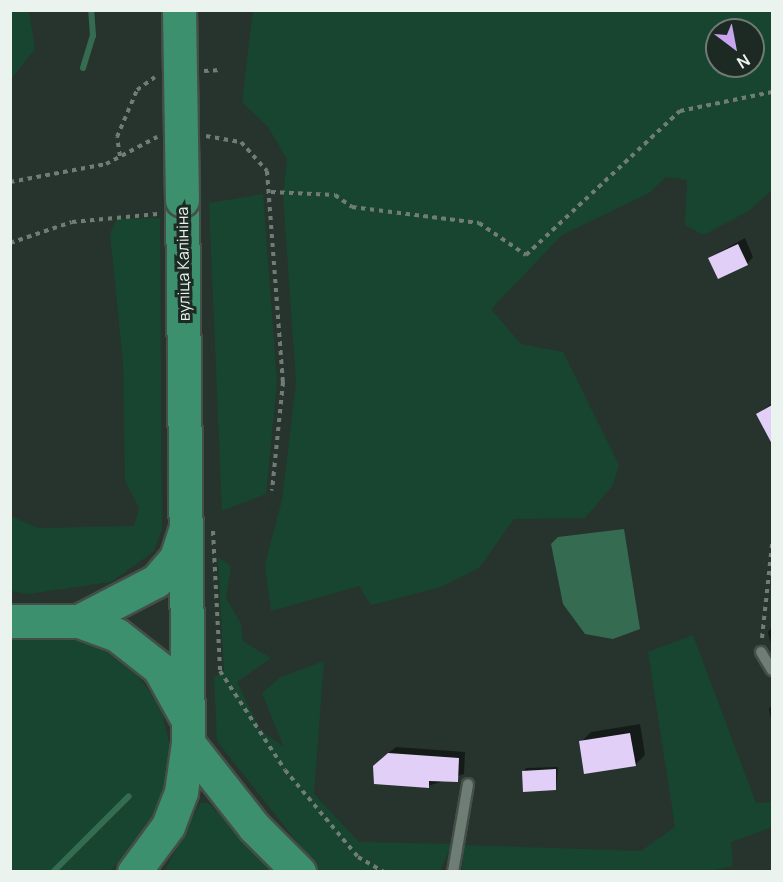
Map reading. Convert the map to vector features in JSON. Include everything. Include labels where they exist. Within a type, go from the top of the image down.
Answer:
[{"type":"main road","name":"вуліца Калініна","points":[[134,872],[168,826],[181,792],[188,730],[201,521],[171,207],[178,10]]},
{"type":"main road","name":"вуліца Калініна","points":[[79,621],[156,581],[176,558],[201,521]]},
{"type":"main road","points":[[10,621],[79,621],[117,635],[159,668],[188,730],[292,869]]},
{"type":"lane","points":[[761,652],[772,670]]},
{"type":"lane","points":[[453,872],[468,784]]},
{"type":"path","points":[[271,192],[335,195],[352,207],[479,224],[526,255],[680,111],[772,92]]},
{"type":"path","points":[[198,136],[241,142],[267,171],[271,192],[283,382],[272,490]]},
{"type":"path","points":[[10,182],[106,164],[131,148],[166,137]]},
{"type":"path","points":[[10,243],[72,222],[171,207]]},
{"type":"path","points":[[201,521],[220,671],[285,770],[358,857],[384,872]]},
{"type":"path","points":[[761,652],[772,544]]},
{"type":"shaded area","points":[[11,10],[29,11],[35,49],[11,79]]},
{"type":"shaded area","points":[[253,11],[772,11],[772,190],[750,210],[704,235],[685,225],[687,180],[666,177],[649,193],[562,235],[491,309],[521,344],[563,352],[619,465],[613,485],[585,518],[514,519],[479,568],[441,587],[371,605],[359,586],[271,611],[265,564],[282,500],[296,383],[283,195],[287,159],[268,127],[242,102]]},
{"type":"shaded area","points":[[263,194],[277,382],[266,494],[222,511],[209,203]]},
{"type":"shaded area","points":[[160,218],[162,529],[153,552],[111,582],[28,594],[11,591],[11,516],[38,528],[134,526],[139,508],[125,481],[123,362],[110,233],[117,219]]},
{"type":"shaded area","points":[[624,529],[640,629],[613,639],[585,634],[563,604],[551,544],[558,537]]},
{"type":"shaded area","points":[[218,557],[231,566],[226,598],[241,624],[243,641],[271,658],[237,682],[260,730],[284,747],[262,693],[281,677],[324,661],[314,794],[359,842],[452,844],[440,871],[320,871],[217,741],[214,677],[224,671]]},
{"type":"shaded area","points":[[57,634],[101,648],[139,677],[161,708],[169,743],[168,779],[156,819],[133,852],[109,871],[11,871],[10,636]]},
{"type":"shaded area","points":[[693,635],[756,803],[772,802],[772,827],[731,842],[733,866],[709,871],[462,871],[464,845],[641,851],[675,827],[648,652]]},
{"type":"shaded area","points":[[200,803],[208,803],[279,871],[164,872]]},
{"type":"building","points":[[738,244],[748,265],[718,279],[708,258]]},
{"type":"building","points":[[772,405],[772,444],[756,414]]},
{"type":"building","points":[[630,733],[636,766],[584,774],[579,741]]},
{"type":"building","points":[[388,753],[459,758],[458,782],[429,781],[429,788],[374,784],[373,766]]},
{"type":"building","points":[[556,769],[556,790],[523,792],[522,771]]},
{"type":"waterway","points":[[83,68],[93,36],[91,10]]},
{"type":"waterway","points":[[53,872],[129,796]]}]
